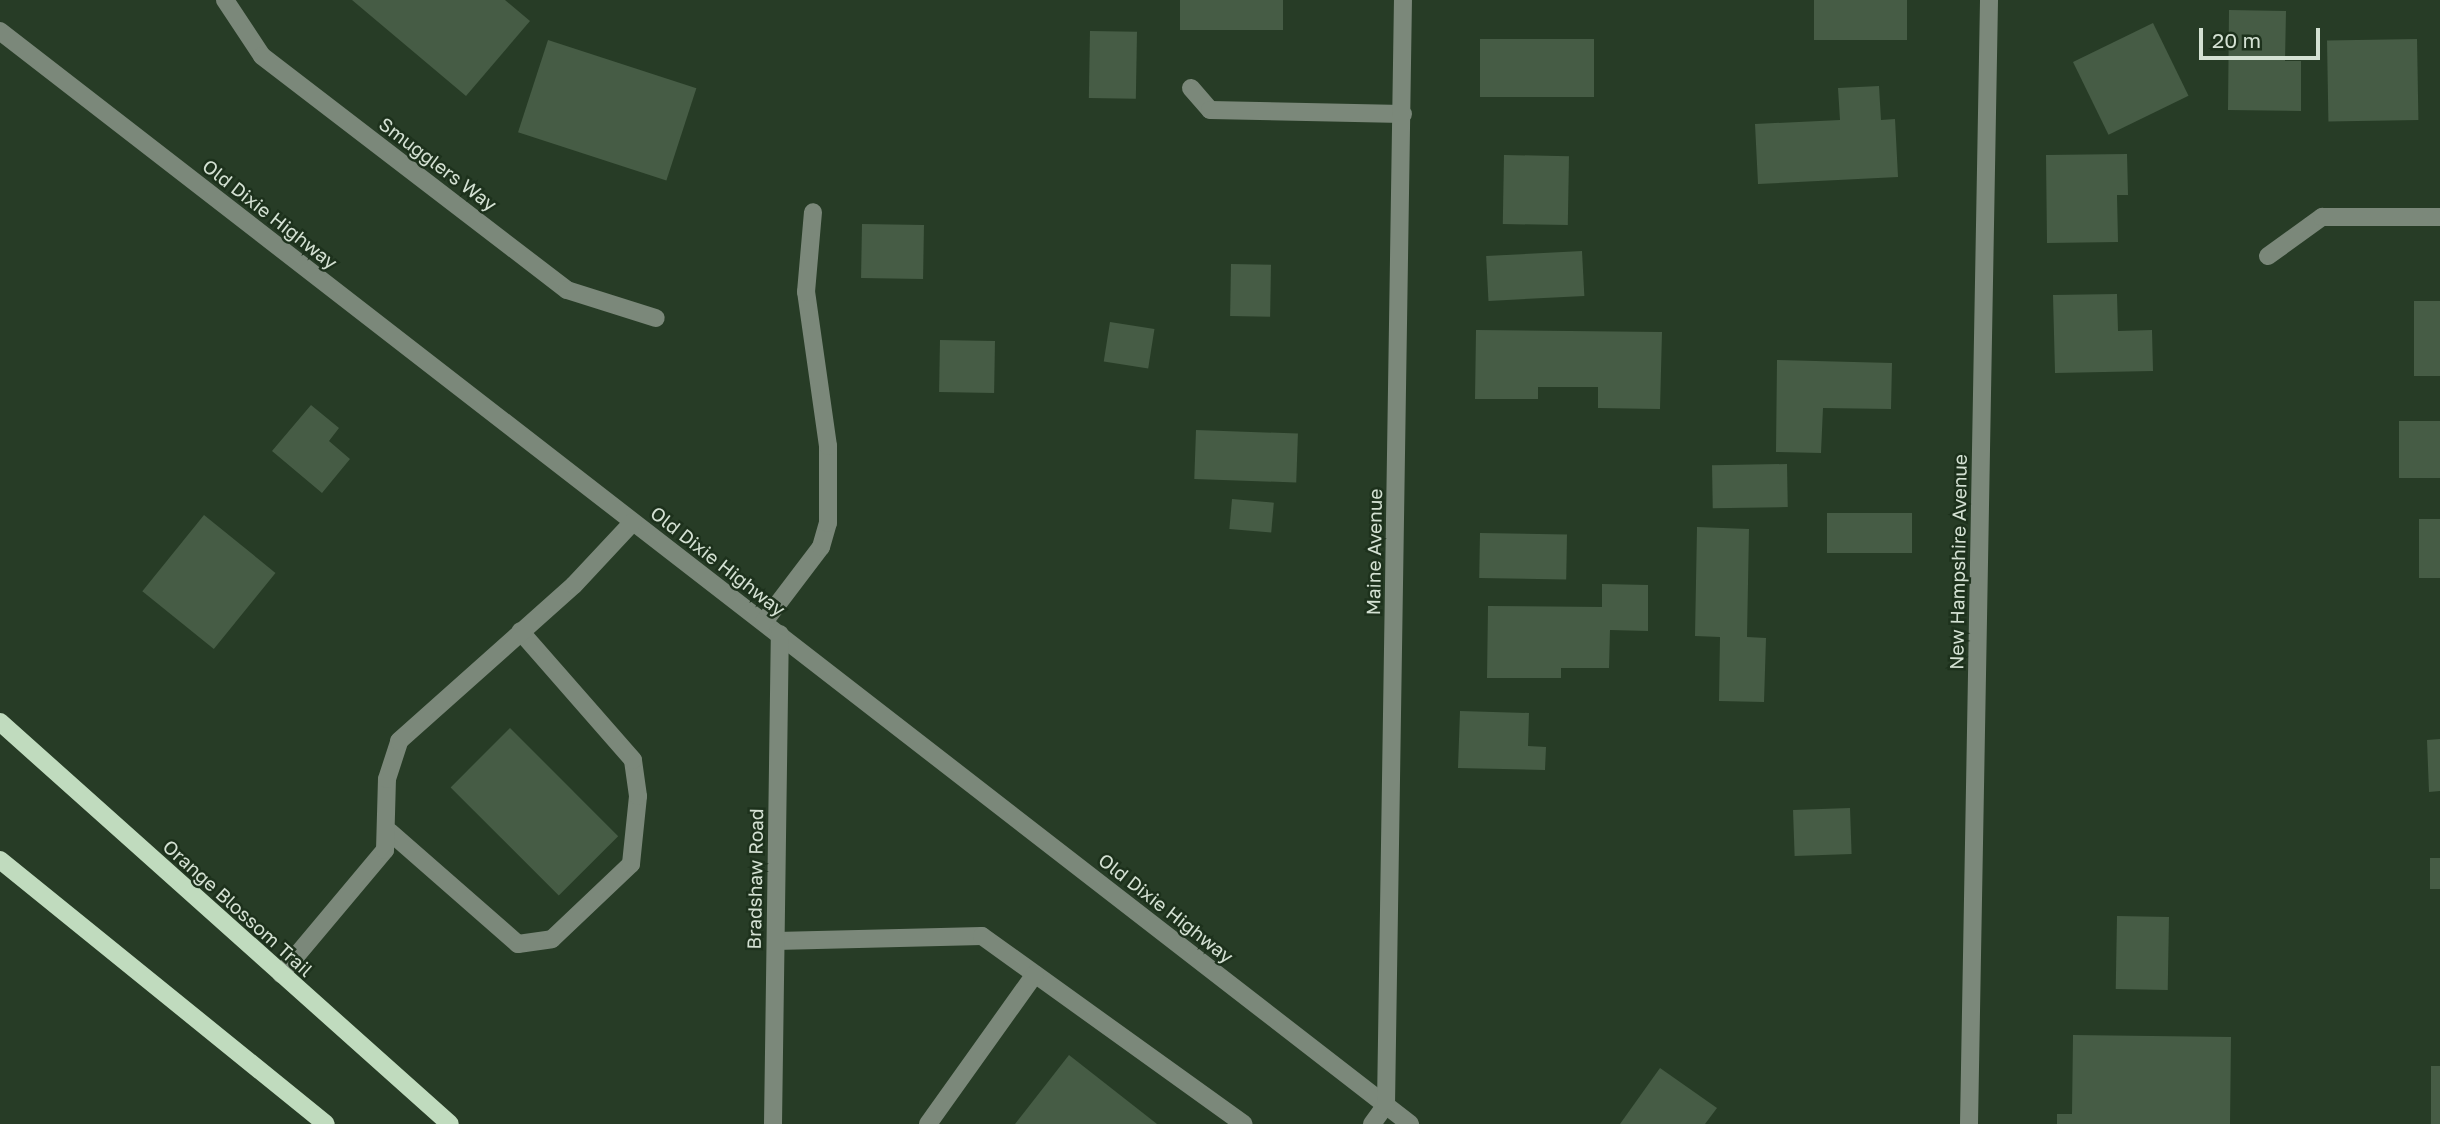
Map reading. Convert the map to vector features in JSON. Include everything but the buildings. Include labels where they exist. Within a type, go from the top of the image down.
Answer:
[{"type":"main road","name":"Orange Blossom Trail","points":[[0,722],[450,1124]]},
{"type":"main road","points":[[0,860],[326,1124]]},
{"type":"street","name":"Smugglers Way","points":[[225,0],[262,56],[567,290],[656,318]]},
{"type":"street","name":"Maine Avenue","points":[[1386,1105],[1403,0]]},
{"type":"street","name":"New Hampshire Avenue","points":[[1969,1124],[1989,0]]},
{"type":"street","name":"Old Dixie Highway","points":[[0,31],[1410,1124]]},
{"type":"street","points":[[1191,88],[1209,110],[1403,114]]},
{"type":"street","points":[[764,622],[821,547],[828,523],[828,446],[806,292],[813,212]]},
{"type":"street","points":[[2268,256],[2322,217],[2440,217]]},
{"type":"street","points":[[281,974],[376,863],[390,832],[387,779],[399,741],[634,522]]},
{"type":"street","points":[[390,832],[518,944],[552,939],[631,863],[638,796],[633,760],[520,631]]},
{"type":"street","name":"Bradshaw Road","points":[[773,1124],[780,635]]},
{"type":"street","points":[[776,941],[982,936],[1244,1124]]},
{"type":"street","points":[[928,1124],[1035,974]]},
{"type":"street","points":[[1372,1124],[1386,1105]]}]
